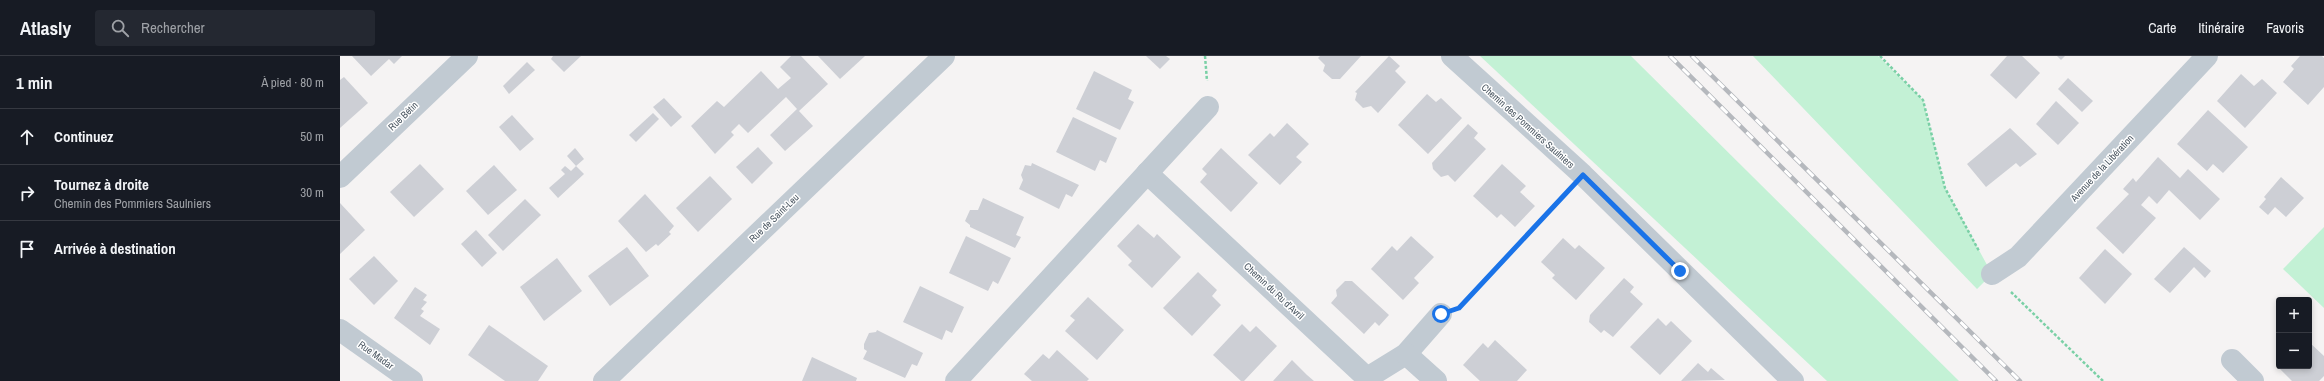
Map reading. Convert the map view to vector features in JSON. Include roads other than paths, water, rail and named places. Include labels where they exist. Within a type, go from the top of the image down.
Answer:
[{"type":"street","name":"Rue Bétin","points":[[340,177],[467,56]]},
{"type":"street","name":"Rue de Saint-Leu","points":[[604,381],[944,56]]},
{"type":"street","name":"Chemin des Pommiers Saulniers","points":[[1452,56],[1583,175],[1793,381]]},
{"type":"street","name":"Avenue de la Libération","points":[[1992,274],[2018,257],[2207,56]]},
{"type":"street","points":[[956,381],[1208,107]]},
{"type":"street","name":"Chemin du Ru d'Avril","points":[[1147,173],[1366,379],[1406,354],[1441,314]]},
{"type":"street","name":"Rue Madar","points":[[340,330],[412,381]]},
{"type":"street","points":[[1406,354],[1436,381]]},
{"type":"street","points":[[2232,360],[2253,381]]},
{"type":"railway","points":[[1670,56],[1996,381]]},
{"type":"railway","points":[[1692,56],[2020,381]]}]
